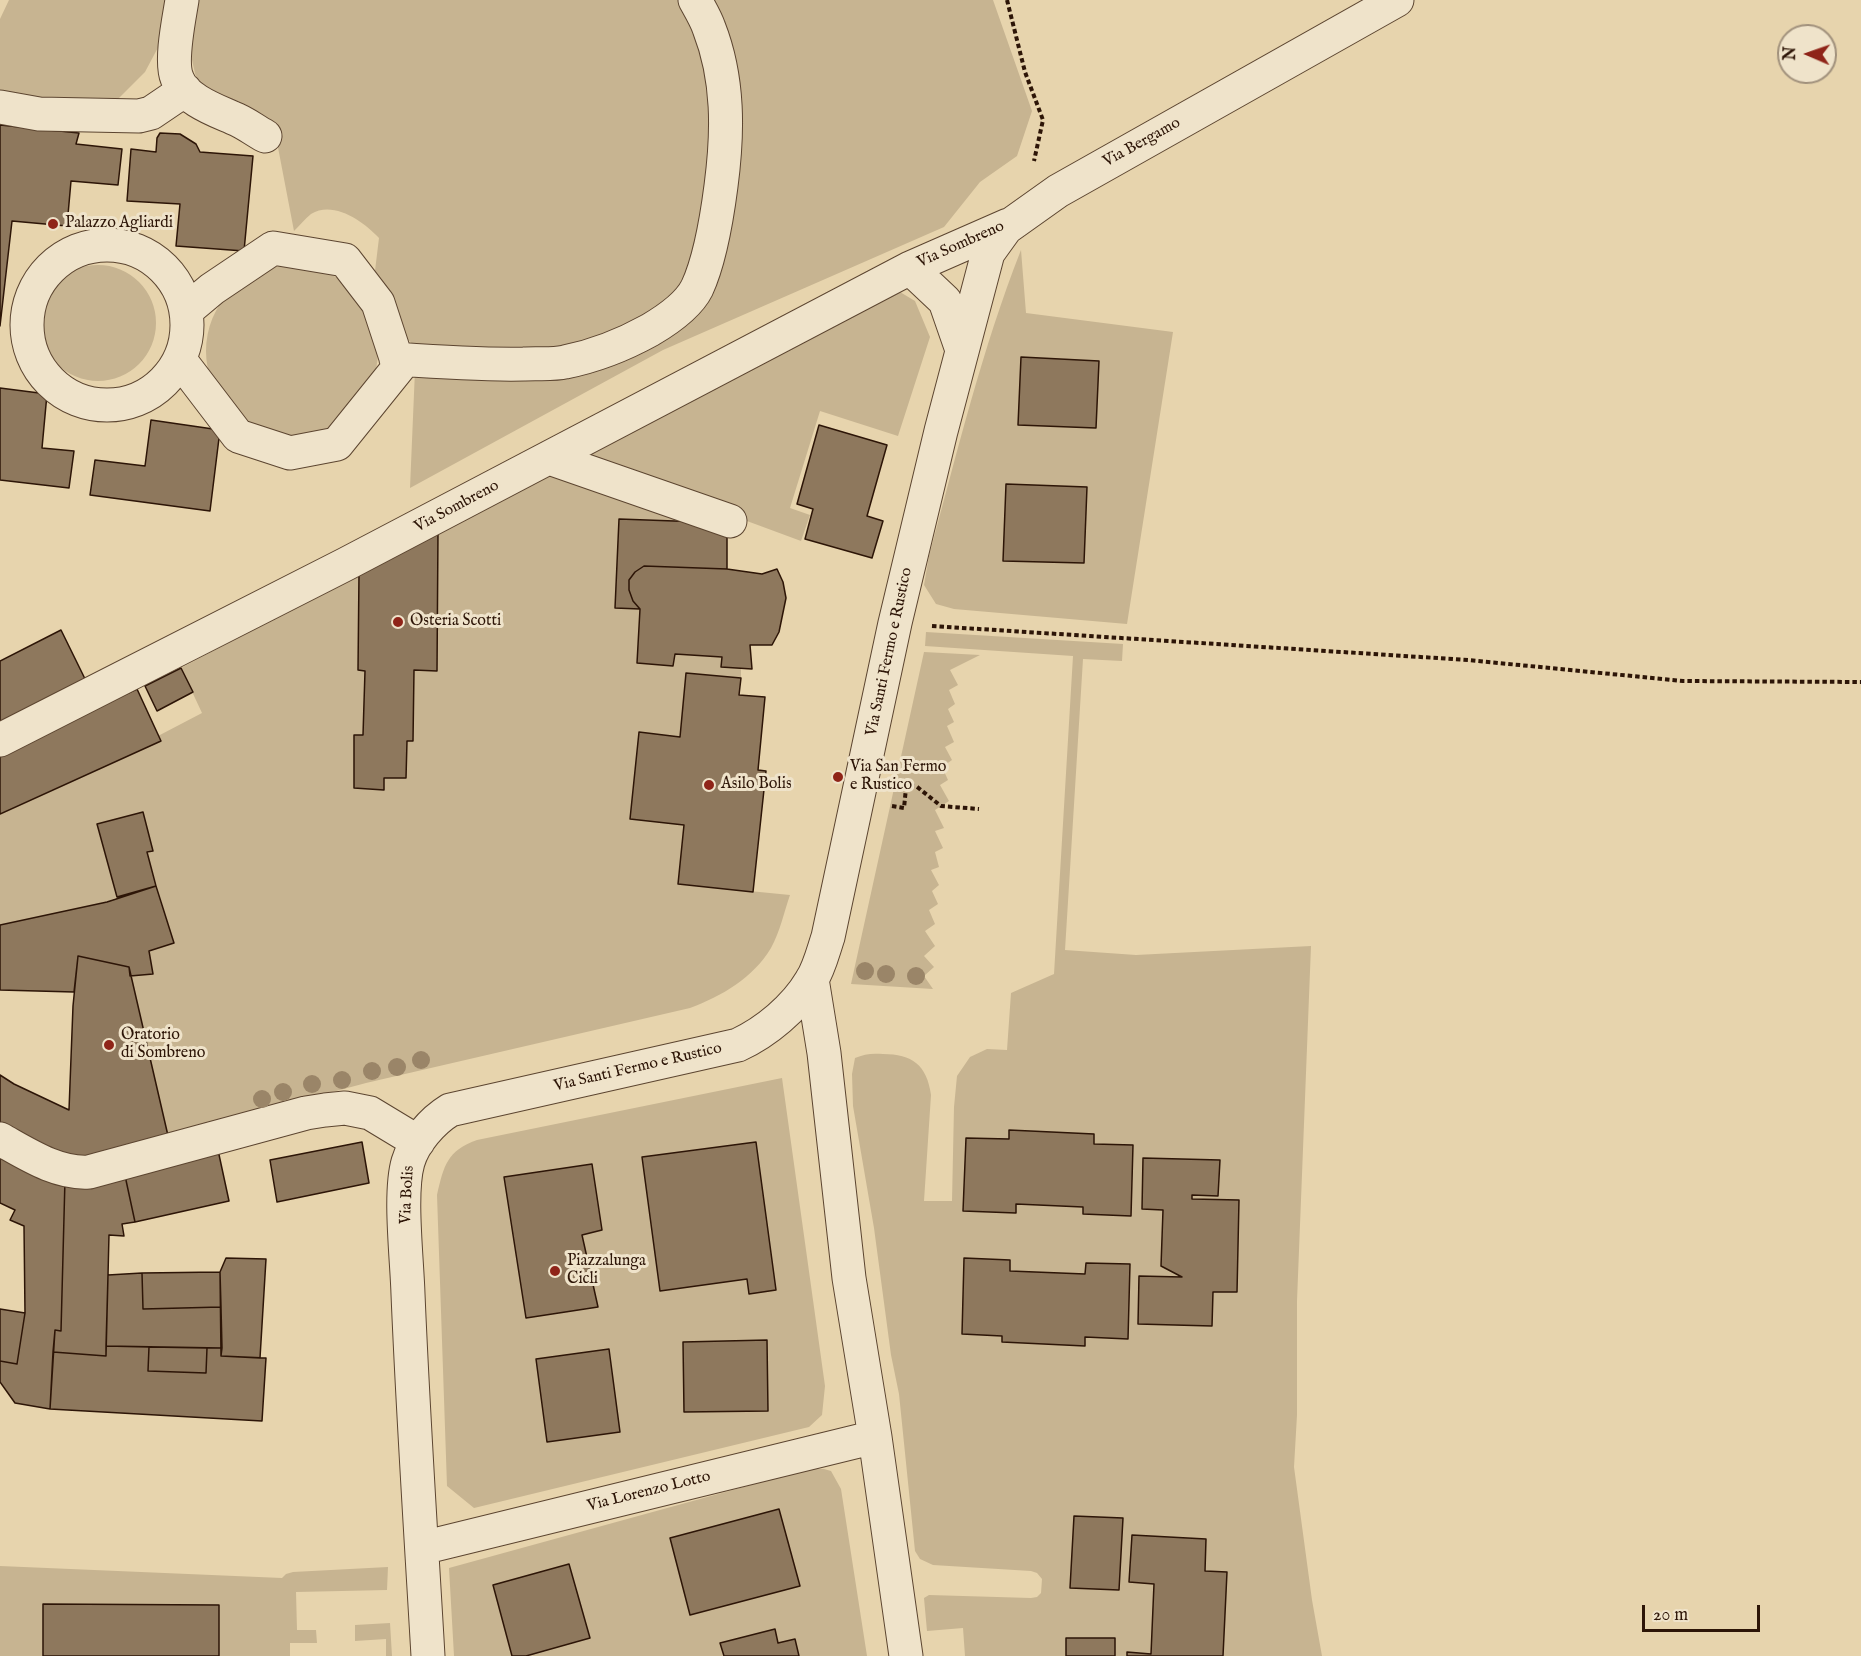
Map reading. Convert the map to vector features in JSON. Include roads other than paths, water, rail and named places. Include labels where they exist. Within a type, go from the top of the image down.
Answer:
[{"type":"street","points":[[182,0],[175,61],[177,78],[185,90],[204,105],[234,118],[265,136]]},
{"type":"street","points":[[396,359],[490,364],[562,363],[608,351],[634,339],[662,323],[682,307],[696,289],[704,267],[716,220],[725,148],[724,83],[710,29],[695,0]]},
{"type":"street","name":"Via Bergamo","points":[[962,350],[988,253],[1012,223],[1058,190],[1397,0]]},
{"type":"street","points":[[0,107],[39,114],[139,116],[151,113],[185,90]]},
{"type":"street","name":"Via Sombreno","points":[[0,740],[346,564],[910,268],[1012,223]]},
{"type":"street","points":[[116,244],[140,251],[162,265],[178,285],[187,310],[188,336],[180,360],[165,381],[145,397],[120,405],[94,405],[68,395],[47,378],[32,355],[27,328],[30,301],[43,276],[63,257],[88,246],[116,244]]},
{"type":"street","points":[[180,360],[238,436],[290,453],[337,444],[399,367],[378,303],[345,260],[273,248],[212,288],[187,310]]},
{"type":"street","name":"Via Sombreno","points":[[910,268],[945,301],[962,350]]},
{"type":"street","name":"Via Santi Fermo e Rustico","points":[[418,1142],[431,1125],[450,1110],[738,1045],[773,1023],[797,999],[812,979],[828,938],[895,623],[962,350]]},
{"type":"street","points":[[549,458],[730,521]]},
{"type":"street","points":[[812,979],[824,1053],[849,1278],[875,1437],[906,1656]]},
{"type":"street","name":"Via Bolis","points":[[0,1138],[33,1157],[56,1167],[79,1173],[306,1113],[345,1108],[370,1113],[418,1142],[408,1161],[405,1205],[413,1416],[428,1656]]},
{"type":"street","name":"Via Lorenzo Lotto","points":[[422,1548],[875,1437]]},
{"type":"place","name":"Palazzo Agliardi","points":[[53,224]]},
{"type":"place","name":"Osteria Scotti","points":[[398,622]]},
{"type":"place","name":"Via San Fermo e Rustico","points":[[838,777]]},
{"type":"place","name":"Asilo Bolis","points":[[709,785]]},
{"type":"place","name":"Oratorio di Sombreno","points":[[109,1045]]},
{"type":"place","name":"Piazzalunga Cicli","points":[[555,1271]]}]
